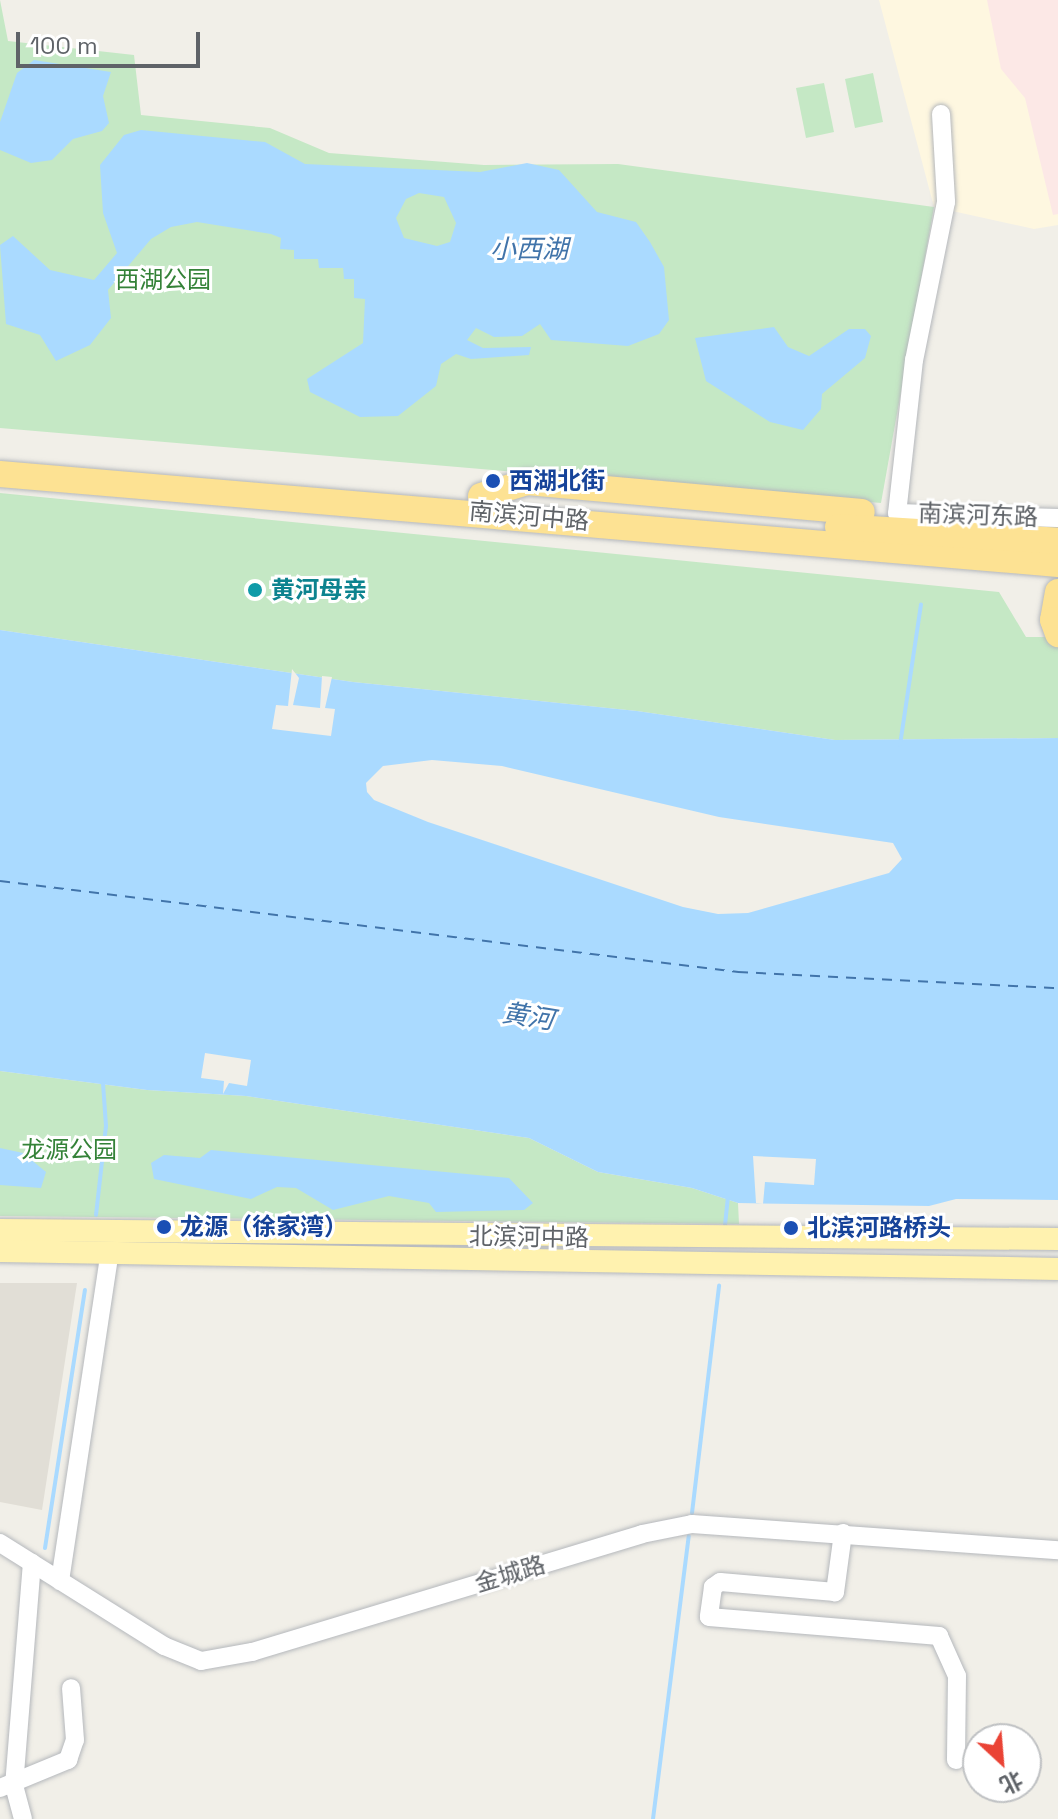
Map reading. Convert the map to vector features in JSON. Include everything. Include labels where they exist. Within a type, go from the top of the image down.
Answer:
[{"type":"highway","name":"南滨河中路","points":[[0,458],[481,496],[1057,529]]},
{"type":"highway","name":"南滨河中路","points":[[0,474],[707,531],[1058,564]]},
{"type":"highway","points":[[481,496],[527,482],[1057,529]]},
{"type":"highway","points":[[707,531],[728,545],[863,562],[1058,580]]},
{"type":"highway","points":[[1058,592],[1053,620],[1058,634]]},
{"type":"main road","name":"北滨河中路","points":[[0,1230],[919,1241],[1058,1239]]},
{"type":"main road","points":[[919,1241],[1058,1250]]},
{"type":"main road","name":"北滨河中路","points":[[0,1251],[1052,1274]]},
{"type":"street","points":[[897,513],[911,375],[946,202],[941,114]]},
{"type":"street","points":[[60,1581],[110,1252]]},
{"type":"street","name":"金城路","points":[[0,1543],[175,1653],[220,1660],[675,1527],[708,1524],[1058,1550]]},
{"type":"street","points":[[843,1533],[835,1592],[720,1582],[713,1587],[709,1617],[939,1636],[957,1676],[956,1760]]},
{"type":"street","points":[[23,1819],[7,1787],[32,1563]]},
{"type":"street","points":[[7,1787],[68,1760],[75,1740],[71,1688]]},
{"type":"shaded area","points":[[879,0],[1058,0],[1058,225],[1034,229],[934,207]]},
{"type":"shaded area","points":[[987,0],[1058,0],[1058,214],[1053,215],[1025,98],[1001,69]]},
{"type":"shaded area","points":[[0,1283],[77,1283],[42,1510],[0,1502]]},
{"type":"green space","name":"西湖公园","points":[[0,0],[8,41],[134,55],[141,115],[270,128],[329,153],[484,165],[618,164],[934,207],[881,503],[0,428]]},
{"type":"green space","points":[[873,73],[883,122],[855,128],[845,79]]},
{"type":"green space","points":[[824,83],[834,132],[806,138],[796,88]]},
{"type":"green space","points":[[0,493],[999,592],[1026,637],[1058,637],[1058,738],[835,740],[637,711],[353,682],[0,630]]},
{"type":"green space","name":"龙源公园","points":[[0,1071],[147,1090],[246,1096],[529,1138],[598,1172],[692,1188],[738,1203],[739,1224],[0,1216]]},
{"type":"water","points":[[34,60],[111,72],[103,96],[109,123],[102,131],[73,139],[52,160],[31,163],[0,150],[0,122],[17,73]]},
{"type":"water","name":"小西湖","points":[[141,130],[265,142],[305,164],[480,172],[527,163],[559,170],[597,212],[636,222],[664,267],[669,320],[659,334],[628,346],[551,340],[540,324],[522,336],[494,337],[476,328],[467,340],[483,348],[531,347],[529,355],[471,359],[456,354],[441,364],[436,386],[398,416],[360,417],[310,392],[307,379],[363,343],[365,299],[354,298],[354,279],[344,279],[343,268],[319,268],[318,259],[294,259],[294,250],[280,249],[281,238],[271,234],[197,222],[171,227],[151,239],[108,290],[111,318],[90,345],[56,361],[40,335],[6,324],[0,245],[13,236],[50,270],[94,280],[117,253],[103,213],[100,165],[124,135]],"holes":[[[419,193],[444,197],[456,223],[450,242],[437,246],[404,238],[396,218],[406,199]]]},
{"type":"water","points":[[774,327],[788,347],[809,356],[849,329],[865,329],[871,336],[865,358],[822,394],[821,409],[803,430],[770,422],[706,381],[695,338]]},
{"type":"water","name":"黄河","points":[[0,630],[353,682],[637,711],[835,740],[1058,738],[1058,1200],[956,1199],[929,1206],[738,1203],[692,1188],[598,1172],[529,1138],[246,1096],[147,1090],[0,1071]],"holes":[[[432,760],[502,766],[719,817],[893,843],[902,859],[889,873],[748,913],[718,914],[683,907],[428,822],[374,800],[367,792],[366,783],[383,766]]]},
{"type":"water","points":[[0,1148],[23,1153],[46,1172],[41,1188],[0,1185]]},
{"type":"water","points":[[211,1150],[509,1178],[533,1203],[524,1210],[436,1212],[429,1203],[389,1196],[333,1210],[296,1188],[277,1187],[251,1199],[154,1179],[151,1163],[164,1155],[200,1158]]},
{"type":"pier","points":[[292,669],[299,678],[293,705],[320,708],[322,676],[332,677],[325,708],[335,709],[331,736],[272,729],[276,705],[288,706]]},
{"type":"pier","points":[[205,1053],[251,1060],[247,1086],[229,1083],[223,1094],[224,1081],[201,1078]]},
{"type":"pier","points":[[753,1156],[816,1159],[814,1185],[765,1182],[763,1204],[756,1203]]},
{"type":"waterway","points":[[900,745],[921,605]]},
{"type":"waterway","points":[[96,1215],[106,1126],[103,1083]]},
{"type":"waterway","points":[[725,1225],[728,1195]]},
{"type":"waterway","points":[[692,1513],[719,1286]]},
{"type":"waterway","points":[[45,1548],[85,1290]]},
{"type":"waterway","points":[[653,1819],[689,1536]]},
{"type":"ferry route","points":[[0,881],[738,972],[1058,988]]},
{"type":"place","name":"西湖北街","points":[[493,481]]},
{"type":"place","name":"黄河母亲","points":[[255,590]]},
{"type":"place","name":"龙源（徐家湾）","points":[[164,1227]]},
{"type":"place","name":"北滨河路桥头","points":[[791,1228]]}]
